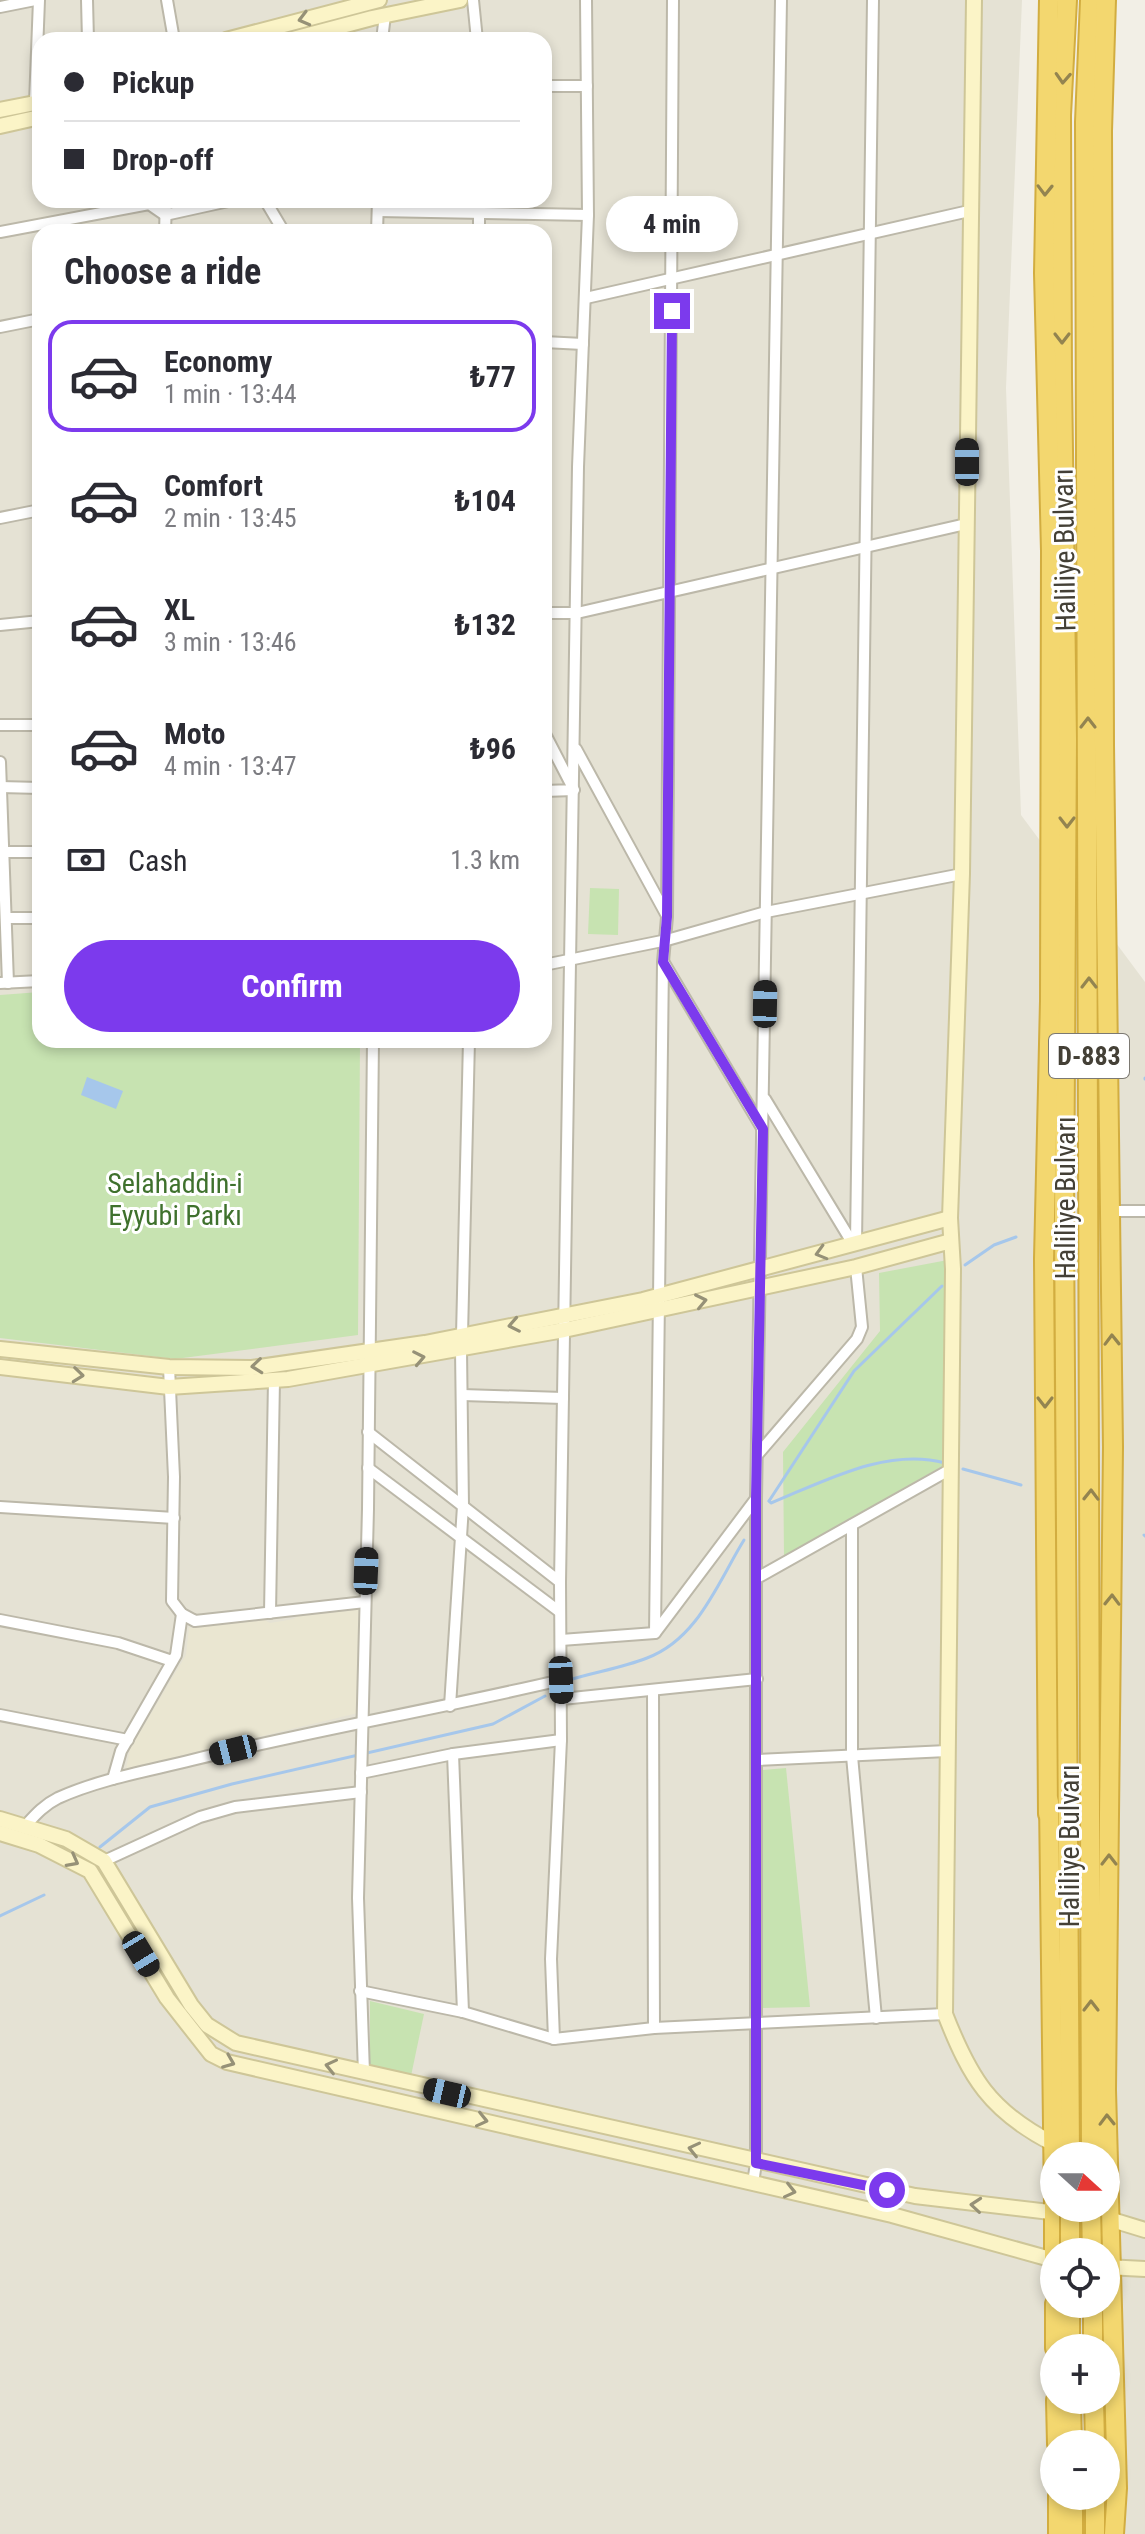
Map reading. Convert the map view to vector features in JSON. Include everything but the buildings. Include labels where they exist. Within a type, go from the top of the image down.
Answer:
[{"type":"highway","points":[[1049,0],[1044,273],[1051,551],[1050,1001],[1044,1259],[1052,2142]]},
{"type":"highway","name":"Haliliye Bulvarı","points":[[1067,0],[1061,115],[1067,740],[1064,1219],[1070,2142]]},
{"type":"highway","name":"Haliliye Bulvarı","points":[[1090,0],[1085,122],[1091,2142]]},
{"type":"highway","points":[[1106,0],[1102,191],[1106,986],[1113,1447],[1109,2142]]},
{"type":"highway","points":[[1089,1217],[1106,986]]},
{"type":"highway","points":[[1050,1001],[1064,1219]]},
{"type":"highway","points":[[1048,1814],[1066,1575]]},
{"type":"highway","points":[[1089,1580],[1109,1745]]},
{"type":"highway","points":[[1110,2318],[1117,2488],[1114,2534]]},
{"type":"highway","points":[[1058,2510],[1058,2534]]},
{"type":"highway","points":[[1073,2510],[1073,2534]]},
{"type":"highway","points":[[1095,2510],[1095,2534]]},
{"type":"street","points":[[0,7],[37,0],[37,32]]},
{"type":"street","points":[[87,0],[88,32]]},
{"type":"street","points":[[167,0],[173,32]]},
{"type":"street","points":[[254,32],[361,2],[379,0]]},
{"type":"street","points":[[320,32],[460,0]]},
{"type":"street","points":[[473,0],[476,32]]},
{"type":"street","points":[[554,2039],[551,1959],[562,1699],[563,1398],[577,613],[588,215],[586,0]]},
{"type":"street","points":[[655,1633],[663,962],[667,940],[673,0]]},
{"type":"street","points":[[753,2183],[756,2163],[758,1760],[756,1498],[781,0]]},
{"type":"street","points":[[854,1243],[873,0]]},
{"type":"street","points":[[974,0],[962,874],[950,1218],[951,1469],[945,2014],[980,2088],[1010,2118],[1050,2142]]},
{"type":"street","points":[[383,32],[385,15]]},
{"type":"street","points":[[552,86],[587,86]]},
{"type":"street","points":[[0,110],[32,107]]},
{"type":"street","points":[[0,126],[32,110]]},
{"type":"street","points":[[43,224],[128,208]]},
{"type":"street","points":[[155,208],[165,215],[197,208]]},
{"type":"street","points":[[165,208],[165,224]]},
{"type":"street","points":[[412,208],[479,214],[588,215]]},
{"type":"street","points":[[479,208],[479,224]]},
{"type":"street","points":[[586,298],[969,211]]},
{"type":"street","points":[[0,232],[32,226]]},
{"type":"street","points":[[0,327],[32,321]]},
{"type":"street","points":[[552,342],[583,344]]},
{"type":"street","points":[[0,518],[32,512]]},
{"type":"street","points":[[552,613],[577,613],[669,589],[966,524]]},
{"type":"street","points":[[0,625],[32,622]]},
{"type":"street","points":[[0,725],[32,725]]},
{"type":"street","points":[[552,747],[574,790]]},
{"type":"street","points":[[575,747],[667,917]]},
{"type":"street","points":[[0,762],[7,918],[4,983],[32,981]]},
{"type":"street","points":[[0,787],[32,788]]},
{"type":"street","points":[[552,791],[574,790]]},
{"type":"street","points":[[2,852],[32,852]]},
{"type":"street","points":[[552,963],[667,940],[766,912],[962,874]]},
{"type":"street","points":[[7,918],[32,918]]},
{"type":"street","points":[[663,962],[763,1129]]},
{"type":"street","points":[[364,2073],[360,1991],[361,1792],[373,1048]]},
{"type":"street","points":[[450,1706],[463,1506],[462,1342],[469,1048]]},
{"type":"street","points":[[764,1097],[854,1243]]},
{"type":"street","points":[[1111,1211],[1145,1211]]},
{"type":"street","points":[[660,1303],[854,1243],[950,1218]]},
{"type":"street","points":[[0,1367],[169,1387],[274,1380],[369,1367],[462,1342],[660,1303],[761,1288],[856,1267],[951,1241]]},
{"type":"street","points":[[758,1454],[857,1339],[862,1327],[856,1267]]},
{"type":"street","points":[[0,1349],[169,1367],[252,1368],[368,1349],[462,1342]]},
{"type":"street","points":[[169,1367],[174,1518],[172,1601],[182,1614],[195,1621],[365,1602]]},
{"type":"street","points":[[270,1613],[274,1380]]},
{"type":"street","points":[[462,1395],[563,1398]]},
{"type":"street","points":[[368,1432],[560,1582]]},
{"type":"street","points":[[368,1468],[560,1612]]},
{"type":"street","points":[[757,1578],[951,1469]]},
{"type":"street","points":[[561,1640],[655,1633],[756,1498]]},
{"type":"street","points":[[0,1507],[174,1518]]},
{"type":"street","points":[[852,1525],[852,1756],[876,2018]]},
{"type":"street","points":[[113,1779],[128,1740],[172,1661],[182,1614]]},
{"type":"street","points":[[0,1620],[118,1643],[172,1661]]},
{"type":"street","points":[[562,1699],[757,1679]]},
{"type":"street","points":[[26,1825],[40,1809],[59,1798],[113,1779],[364,1720],[450,1706],[561,1680]]},
{"type":"street","points":[[653,1691],[654,2028]]},
{"type":"street","points":[[0,1715],[128,1740]]},
{"type":"street","points":[[362,1769],[561,1740]]},
{"type":"street","points":[[758,1760],[947,1751]]},
{"type":"street","points":[[453,1754],[463,2012]]},
{"type":"street","points":[[104,1861],[200,1817],[235,1807],[361,1792]]},
{"type":"street","points":[[0,1819],[66,1839],[104,1861],[163,1964],[207,2025],[236,2043],[756,2163],[963,2204],[1040,2208]]},
{"type":"street","points":[[0,1833],[39,1845],[90,1871],[167,1998],[211,2054],[227,2062],[892,2215],[1040,2256]]},
{"type":"street","points":[[360,1991],[463,2012],[554,2039],[654,2028],[945,2014]]},
{"type":"street","points":[[1119,2222],[1145,2230]]},
{"type":"street","points":[[1120,2268],[1145,2269]]},
{"type":"shaded area","points":[[0,0],[1022,0],[1006,388],[1021,815],[1145,982],[1145,2534],[0,2534]]},
{"type":"shaded area","points":[[357,1605],[364,1609],[362,1712],[126,1769],[130,1749],[186,1655],[189,1628],[259,1617],[270,1623],[294,1619],[303,1612]]},
{"type":"green space","points":[[590,888],[619,889],[618,935],[588,934]]},
{"type":"green space","name":"Selahaddin-i Eyyubi Parkı","points":[[32,993],[32,1048],[360,1048],[358,1335],[175,1359],[0,1338],[0,995]]},
{"type":"green space","points":[[953,1259],[948,1463],[784,1556],[783,1452],[880,1331],[879,1273]]},
{"type":"green space","points":[[786,1768],[810,2007],[760,2008],[763,1770]]},
{"type":"green space","points":[[370,2001],[424,2014],[411,2076],[370,2067]]},
{"type":"water","points":[[87,1077],[123,1091],[116,1109],[81,1095]]},
{"type":"waterway","points":[[965,1265],[994,1245],[1016,1237]]},
{"type":"waterway","points":[[769,1501],[854,1371],[942,1286]]},
{"type":"waterway","points":[[769,1501],[771,1503],[834,1476],[879,1463],[901,1459],[945,1463]]},
{"type":"waterway","points":[[963,1469],[1021,1485]]},
{"type":"waterway","points":[[569,1680],[628,1665],[665,1649],[705,1608],[744,1540]]},
{"type":"waterway","points":[[100,1847],[150,1807],[232,1784],[493,1724],[545,1696]]},
{"type":"waterway","points":[[0,1916],[44,1895]]},
{"type":"route","points":[[672,311],[667,940],[663,962],[763,1129],[756,1498],[756,2163],[887,2190]]}]
